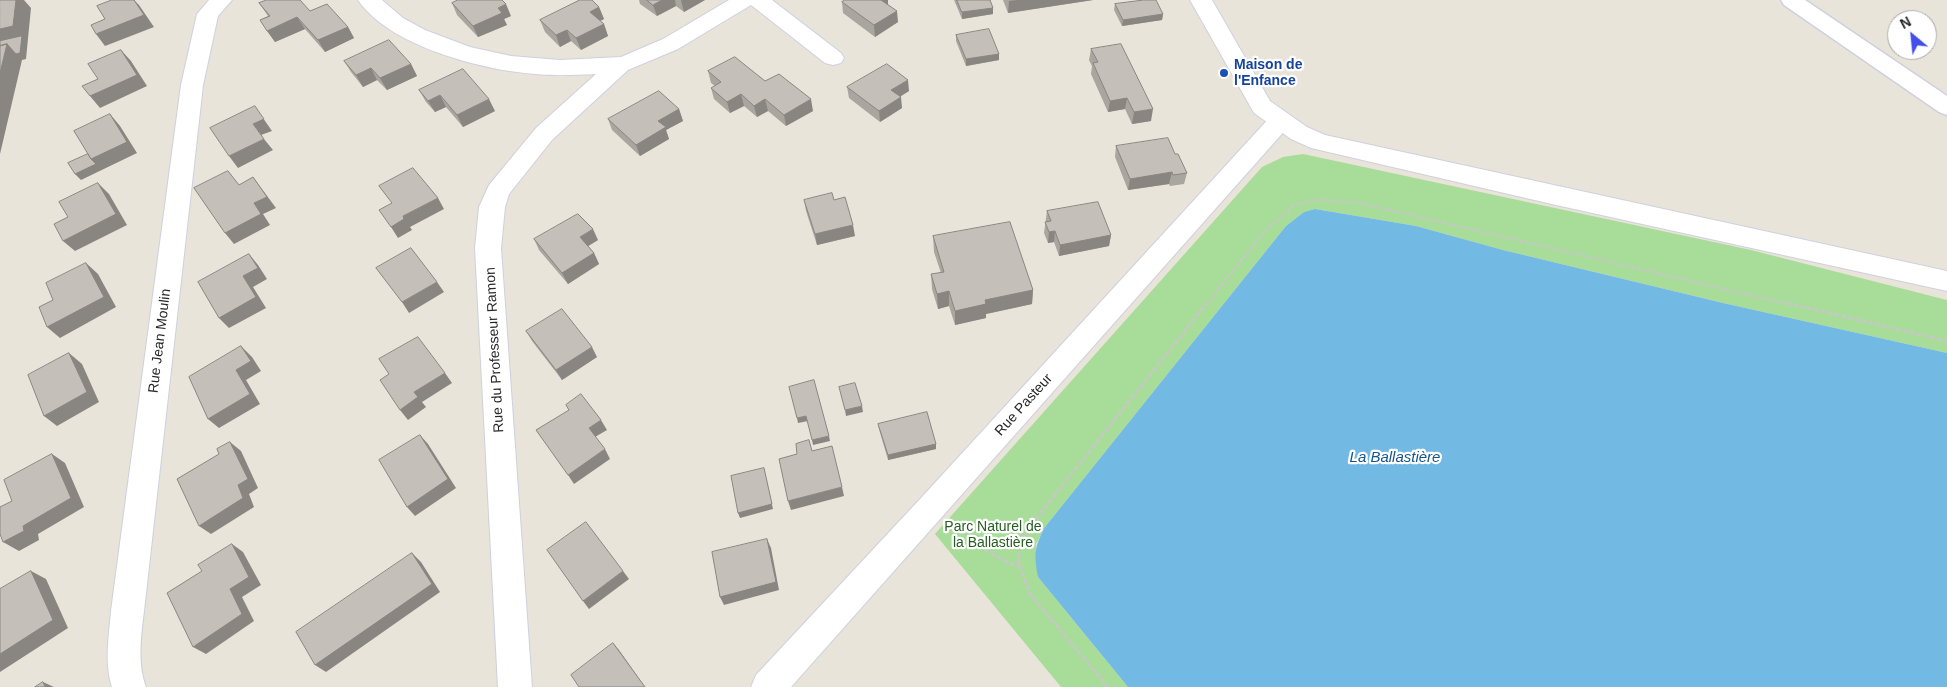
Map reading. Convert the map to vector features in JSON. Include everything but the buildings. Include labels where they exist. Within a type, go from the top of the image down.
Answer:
[{"type":"street","name":"Rue Jean Moulin","points":[[129,687],[126,682],[124,666],[130,590],[191,93],[208,14],[220,0]]},
{"type":"street","points":[[369,0],[393,22],[452,50],[492,61],[531,67],[569,68],[621,64],[677,42],[744,0]]},
{"type":"street","points":[[758,0],[834,58]]},
{"type":"street","points":[[1201,0],[1262,107],[1299,133],[1319,142],[1565,198],[1947,281]]},
{"type":"street","points":[[1791,0],[1947,106]]},
{"type":"street","name":"Rue du Professeur Ramon","points":[[515,687],[488,248],[492,207],[498,191],[544,134],[621,64]]},
{"type":"street","name":"Rue Pasteur","points":[[768,687],[926,515],[1280,121]]},
{"type":"path","points":[[1108,687],[1030,594],[1022,579],[1019,567],[1018,550],[1023,535],[1262,234],[1280,215],[1295,204],[1320,200],[1360,203],[1947,341]]},
{"type":"path","points":[[956,525],[991,554],[1019,567]]},
{"type":"green space","name":"Parc Naturel de la Ballastière","points":[[1303,154],[1751,250],[1947,300],[1947,353],[1723,303],[1503,250],[1416,226],[1315,209],[1304,212],[1286,226],[1045,527],[1036,544],[1038,577],[1128,687],[1061,687],[935,534],[1262,167],[1283,157]]},
{"type":"water","name":"La Ballastière","points":[[1315,209],[1416,226],[1503,250],[1723,303],[1947,353],[1947,687],[1128,687],[1038,577],[1036,557],[1039,540],[1045,527],[1286,226],[1304,212]]},
{"type":"place","name":"Maison de l'Enfance","points":[[1224,73]]}]
